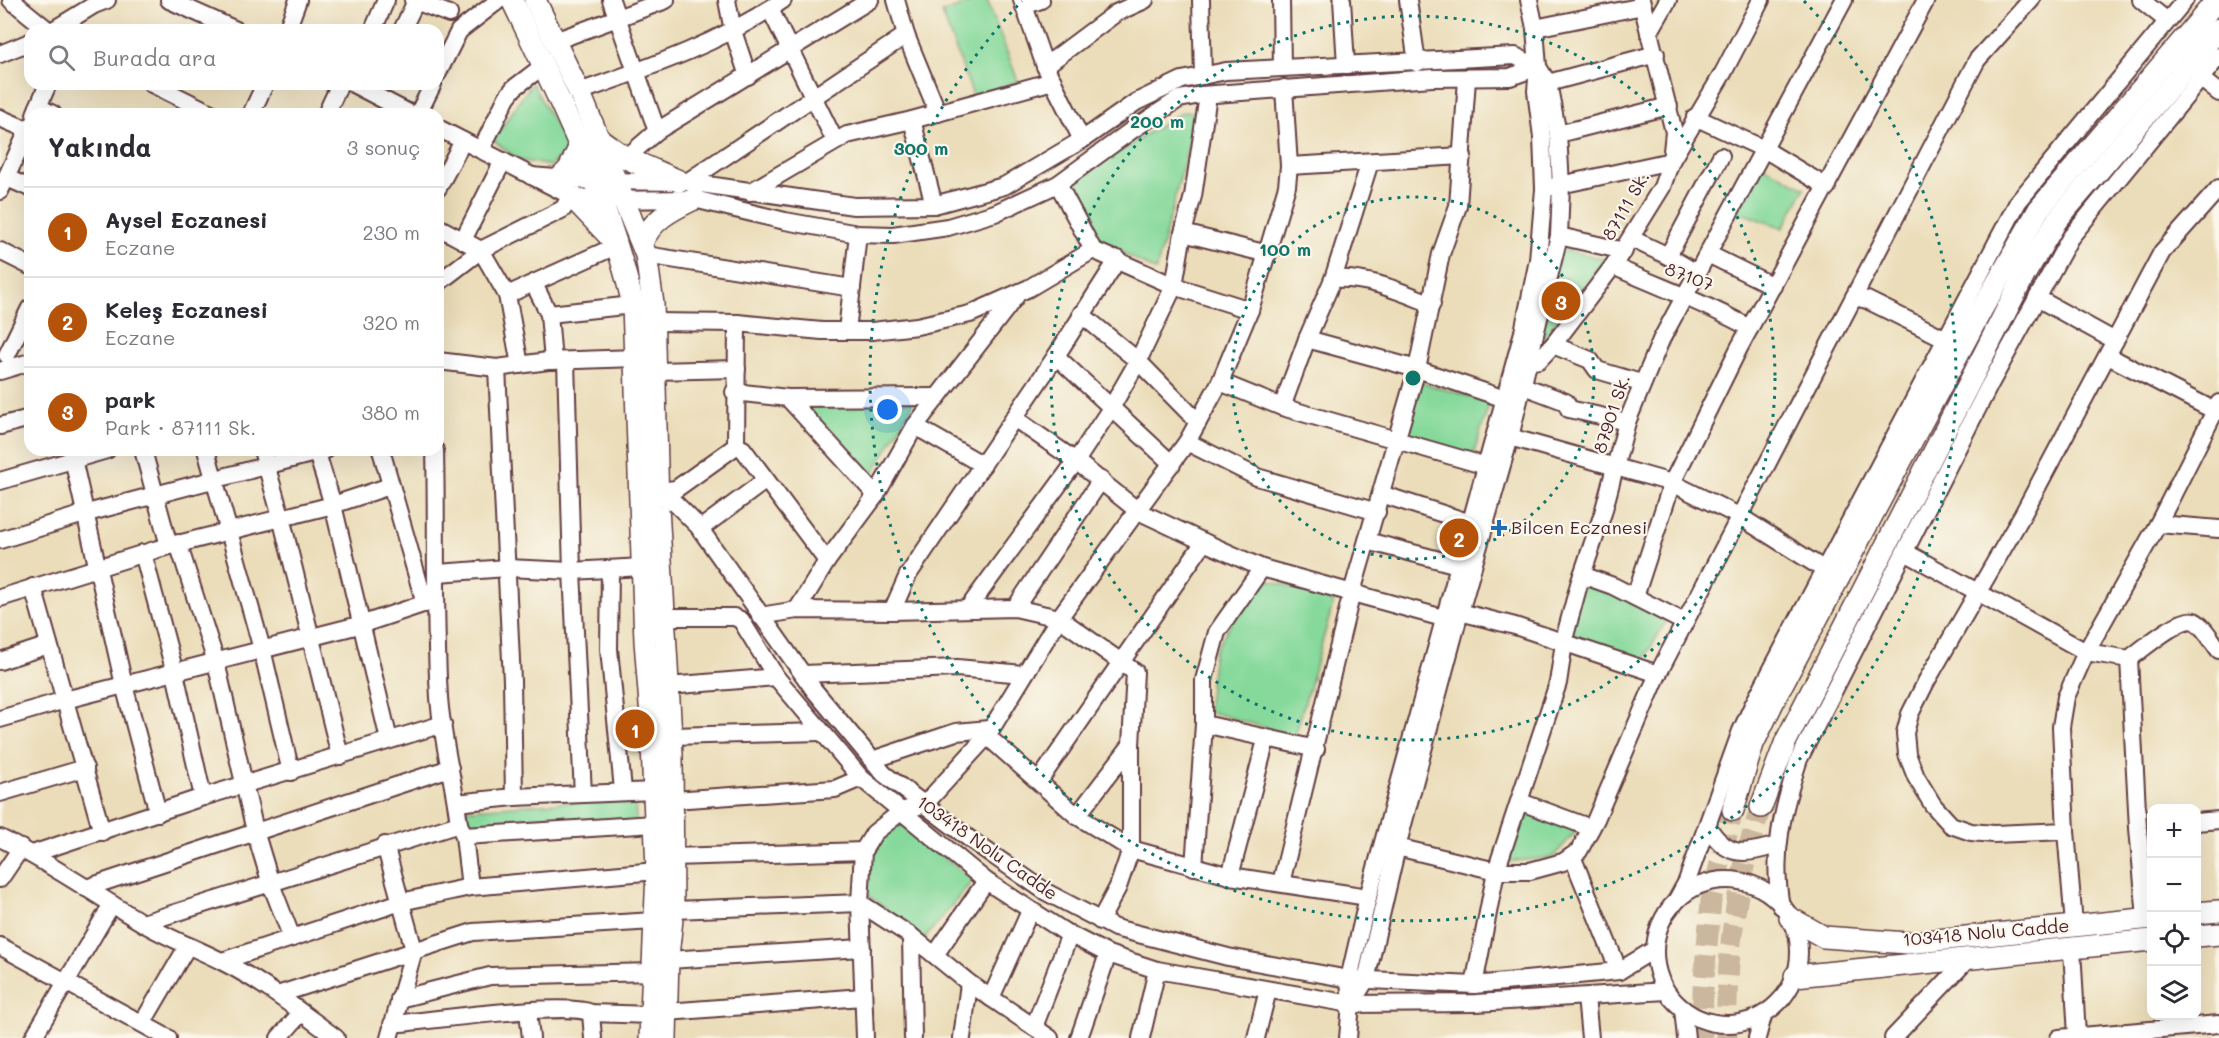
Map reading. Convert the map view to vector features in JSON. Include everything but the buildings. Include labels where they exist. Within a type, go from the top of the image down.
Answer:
[{"type":"main road","points":[[512,0],[579,148],[618,245],[633,305],[642,567],[664,795],[665,864],[654,921],[660,966],[659,1013],[666,1038]]},
{"type":"main road","points":[[535,0],[579,92],[644,249],[654,322],[658,493],[672,736],[664,795],[654,824],[665,864],[673,910],[660,966]]},
{"type":"main road","points":[[1733,810],[1754,744],[1778,692],[1982,309],[2039,209],[2217,0]]},
{"type":"main road","points":[[1761,807],[1786,741],[2025,274],[2057,220],[2219,29]]},
{"type":"main road","points":[[598,138],[626,158],[687,187],[647,230],[644,249]]},
{"type":"main road","points":[[559,178],[569,169],[579,148]]},
{"type":"main road","points":[[571,196],[618,245]]},
{"type":"main road","points":[[2201,913],[2219,911]]},
{"type":"main road","name":"103418 Nolu Cadde","points":[[1786,912],[1824,937],[1907,943],[2147,918]]},
{"type":"main road","points":[[2201,936],[2219,934]]},
{"type":"main road","points":[[1794,976],[1966,961],[2147,940]]},
{"type":"main road","points":[[650,1038],[659,1013]]},
{"type":"street","points":[[11,0],[41,24]]},
{"type":"street","points":[[64,24],[107,0]]},
{"type":"street","points":[[169,0],[223,24]]},
{"type":"street","points":[[289,24],[298,0]]},
{"type":"street","points":[[376,24],[386,0]]},
{"type":"street","points":[[404,24],[414,0],[445,7],[459,31]]},
{"type":"street","points":[[444,61],[459,31],[499,0]]},
{"type":"street","points":[[610,0],[657,131]]},
{"type":"street","points":[[555,41],[666,0]]},
{"type":"street","points":[[727,0],[733,31],[748,76]]},
{"type":"street","points":[[626,158],[657,131],[789,52],[870,0]]},
{"type":"street","points":[[896,0],[906,35],[938,113]]},
{"type":"street","points":[[1041,0],[1023,3],[1049,74],[1082,140]]},
{"type":"street","points":[[750,192],[847,135],[938,113],[1049,74],[1113,7],[1145,0]]},
{"type":"street","points":[[1201,0],[1203,76]]},
{"type":"street","points":[[1281,0],[1282,68]]},
{"type":"street","points":[[1342,0],[1346,65]]},
{"type":"street","points":[[1408,0],[1417,63]]},
{"type":"street","points":[[1357,980],[1368,897],[1505,399],[1538,260],[1544,189],[1542,137],[1536,91],[1538,67],[1535,28],[1529,0]]},
{"type":"street","points":[[1649,33],[1668,0]]},
{"type":"street","points":[[1544,189],[1671,161],[1695,117],[1723,74],[1761,0]]},
{"type":"street","name":"87901 Sk.","points":[[1474,985],[1496,871],[1521,802],[1558,683],[1564,644],[1582,575],[1603,513],[1627,422],[1641,382],[1683,298],[1844,0]]},
{"type":"street","points":[[1635,597],[1672,483],[1750,328],[1926,0]]},
{"type":"street","points":[[2141,0],[2166,20]]},
{"type":"street","points":[[2185,0],[2166,20],[2018,202],[1741,731],[1688,881],[1661,924],[1655,949],[1658,971],[1666,991],[1683,1009],[1713,1023],[1741,1023],[1763,1016],[1779,1002],[1794,976],[1798,947],[1776,880],[1777,845],[1786,798],[1799,759],[2070,238],[2218,58]]},
{"type":"street","points":[[1397,847],[1496,871],[1530,871],[1563,862],[1579,851],[1658,674],[1684,622],[1977,60],[2025,2]]},
{"type":"street","points":[[1535,28],[1642,3]]},
{"type":"street","name":"87111 Sk.","points":[[1527,362],[1539,360],[1553,345],[1613,266],[1662,188],[1671,161],[1674,132],[1670,106],[1642,3]]},
{"type":"street","points":[[579,92],[691,51],[733,31],[777,5],[789,52],[835,141]]},
{"type":"street","points":[[531,176],[559,178],[624,200],[687,187],[906,35]]},
{"type":"street","points":[[0,54],[24,44]]},
{"type":"street","points":[[1548,83],[1656,54]]},
{"type":"street","points":[[444,131],[571,196],[596,191],[616,180],[750,192],[854,206],[934,205],[1004,186],[1082,140],[1136,102],[1182,80],[1226,71],[1417,63],[1515,56],[1538,67],[1548,83],[1558,134],[1561,185],[1559,236],[1510,437],[1397,847],[1357,980],[1351,1004],[1348,1038]]},
{"type":"street","points":[[481,150],[507,97],[543,66]]},
{"type":"street","points":[[687,187],[785,221],[858,234],[893,235],[948,227],[995,213],[1058,184],[1179,99],[1284,88],[1432,78],[1510,77],[1538,67]]},
{"type":"street","points":[[2200,78],[2219,93]]},
{"type":"street","points":[[1281,883],[1316,749],[1352,592],[1417,369],[1441,254],[1458,206],[1467,79]]},
{"type":"street","points":[[865,1038],[860,903],[863,851],[874,833],[902,811],[925,804],[988,732],[1059,618],[1187,442],[1220,382],[1250,310],[1287,186],[1289,166],[1284,88]]},
{"type":"street","points":[[37,108],[45,90]]},
{"type":"street","points":[[164,90],[201,108]]},
{"type":"street","points":[[254,108],[261,90]]},
{"type":"street","points":[[329,108],[337,90]]},
{"type":"street","points":[[374,90],[385,108]]},
{"type":"street","points":[[421,108],[430,90]]},
{"type":"street","points":[[969,607],[1076,461],[1111,408],[1138,361],[1174,286],[1183,234],[1193,196],[1208,95]]},
{"type":"street","points":[[1558,134],[1670,106]]},
{"type":"street","points":[[1695,117],[1764,149],[1827,187]]},
{"type":"street","points":[[0,118],[24,126]]},
{"type":"street","points":[[912,120],[934,205]]},
{"type":"street","points":[[24,139],[3,184],[24,187]]},
{"type":"street","points":[[444,177],[463,141]]},
{"type":"street","points":[[1289,166],[1463,156]]},
{"type":"street","points":[[1668,256],[1721,156]]},
{"type":"street","points":[[463,240],[503,161]]},
{"type":"street","points":[[1282,407],[1307,339],[1333,279],[1370,162]]},
{"type":"street","points":[[1058,184],[1093,250],[1118,259],[1174,286],[1250,310]]},
{"type":"street","points":[[2066,831],[1994,834],[1971,832],[1951,825],[1933,806],[1907,754],[1905,733],[1910,714],[1930,674],[1979,593],[2162,252],[2219,188]]},
{"type":"street","points":[[444,278],[482,250],[563,209],[571,196]]},
{"type":"street","points":[[444,231],[482,250],[507,295],[520,364]]},
{"type":"street","points":[[847,331],[858,234]]},
{"type":"street","points":[[1183,234],[1268,254]]},
{"type":"street","points":[[1559,236],[1628,245],[1668,256],[1698,274]]},
{"type":"street","points":[[507,295],[618,245]]},
{"type":"street","points":[[644,249],[852,288]]},
{"type":"street","points":[[654,322],[737,323],[847,331],[917,326],[970,314],[1019,292],[1093,250]]},
{"type":"street","points":[[0,251],[24,264]]},
{"type":"street","points":[[1708,254],[1773,286]]},
{"type":"street","points":[[891,611],[908,575],[1056,356],[1118,259]]},
{"type":"street","name":"87107","points":[[1613,266],[1683,298],[1711,306],[1750,328]]},
{"type":"street","points":[[1333,279],[1344,278],[1383,285],[1432,304]]},
{"type":"street","points":[[534,284],[549,314],[560,361],[583,794]]},
{"type":"street","points":[[798,609],[827,561],[876,495],[915,426],[1019,292]]},
{"type":"street","points":[[1854,297],[1867,300],[1946,339]]},
{"type":"street","points":[[2037,298],[2111,348],[2217,407],[2158,524],[2086,652],[2066,697],[2061,727],[2066,831],[2074,925]]},
{"type":"street","points":[[549,314],[633,305]]},
{"type":"street","points":[[1081,314],[1138,361],[1198,422]]},
{"type":"street","points":[[736,446],[734,392],[738,369],[737,323]]},
{"type":"street","points":[[11,361],[24,325]]},
{"type":"street","points":[[1307,339],[1417,369],[1505,399]]},
{"type":"street","points":[[1553,345],[1590,360],[1596,370],[1641,382]]},
{"type":"street","points":[[1056,356],[1172,464]]},
{"type":"street","points":[[444,361],[497,368],[560,361],[636,358]]},
{"type":"street","points":[[497,368],[507,568],[514,797]]},
{"type":"street","points":[[655,371],[738,369]]},
{"type":"street","points":[[1220,382],[1282,407],[1486,466]]},
{"type":"street","points":[[1521,386],[1566,402],[1569,409],[1627,422]]},
{"type":"street","points":[[734,392],[788,398],[937,397]]},
{"type":"street","points":[[788,398],[876,495]]},
{"type":"street","points":[[1014,418],[1076,461],[1138,511],[1204,542],[1262,568],[1443,618]]},
{"type":"street","points":[[0,426],[24,420]]},
{"type":"street","points":[[915,426],[983,465]]},
{"type":"street","points":[[1510,437],[1672,483],[1739,516],[1825,570]]},
{"type":"street","points":[[1187,442],[1257,477],[1377,512]]},
{"type":"street","points":[[658,493],[676,489],[736,446]]},
{"type":"street","points":[[736,446],[743,449],[827,561]]},
{"type":"street","points":[[0,482],[69,456]]},
{"type":"street","points":[[72,456],[87,513],[96,567],[124,685],[158,813]]},
{"type":"street","points":[[145,456],[155,496],[216,662],[255,831],[271,884],[292,938]]},
{"type":"street","points":[[207,456],[262,649],[291,772]]},
{"type":"street","points":[[263,456],[281,517],[340,756]]},
{"type":"street","points":[[0,540],[87,513],[303,456]]},
{"type":"street","points":[[321,456],[390,740]]},
{"type":"street","points":[[382,456],[390,486],[430,602],[439,700],[470,887]]},
{"type":"street","points":[[430,602],[438,573],[435,456]]},
{"type":"street","points":[[700,529],[766,480]]},
{"type":"street","points":[[1015,608],[1101,480]]},
{"type":"street","points":[[0,598],[143,553],[333,505],[390,486]]},
{"type":"street","name":"103418 Nolu Cadde","points":[[658,493],[675,503],[700,529],[803,674],[884,774],[970,840],[1046,892],[1115,928],[1228,957],[1357,980],[1474,985],[1619,971],[1655,949]]},
{"type":"street","points":[[1381,495],[1471,523]]},
{"type":"street","points":[[2158,524],[2219,529]]},
{"type":"street","points":[[1367,541],[1458,565]]},
{"type":"street","points":[[1039,782],[1123,663],[1204,542]]},
{"type":"street","points":[[1905,552],[2086,652],[2129,659],[2177,624],[2188,620],[2196,621],[2219,650]]},
{"type":"street","points":[[143,553],[175,673],[203,797]]},
{"type":"street","points":[[438,573],[507,568],[572,571],[642,567]]},
{"type":"street","points":[[1194,867],[1204,724],[1204,680],[1217,632],[1262,568]]},
{"type":"street","points":[[610,570],[609,649],[623,790]]},
{"type":"street","points":[[1582,575],[1635,597],[1684,622]]},
{"type":"street","points":[[33,587],[102,832]]},
{"type":"street","points":[[0,719],[65,700],[363,624],[430,602]]},
{"type":"street","points":[[760,616],[798,609],[891,611],[969,607],[1015,608],[1059,618],[1135,672],[1131,745],[1131,849],[1118,887],[1100,921]]},
{"type":"street","points":[[1460,612],[1515,626],[1658,674]]},
{"type":"street","points":[[666,617],[734,617],[741,620],[776,676],[861,778],[986,880],[1030,911],[1108,954],[1157,970],[1351,1004],[1476,1003],[1666,991]]},
{"type":"street","points":[[0,661],[50,645]]},
{"type":"street","points":[[2129,659],[2145,828],[2149,912]]},
{"type":"street","points":[[803,674],[957,668],[1023,675]]},
{"type":"street","points":[[668,686],[776,676]]},
{"type":"street","points":[[0,879],[26,851],[102,832],[203,797],[443,724]]},
{"type":"street","points":[[1204,724],[1266,740],[1316,749]]},
{"type":"street","points":[[672,736],[821,732]]},
{"type":"street","points":[[872,760],[956,732],[988,732],[1077,816],[1131,849],[1230,876],[1368,897]]},
{"type":"street","points":[[1230,876],[1266,740]]},
{"type":"street","points":[[1077,816],[1131,745]]},
{"type":"street","points":[[0,793],[85,768]]},
{"type":"street","points":[[86,888],[450,768]]},
{"type":"street","points":[[456,802],[623,790],[664,795],[835,789],[861,778]]},
{"type":"street","points":[[1521,802],[1591,828]]},
{"type":"street","points":[[2201,822],[2219,820]]},
{"type":"street","points":[[143,923],[271,884],[385,845],[462,830],[654,824]]},
{"type":"street","points":[[1707,827],[1719,843],[1731,850],[1752,852],[1777,845]]},
{"type":"street","points":[[0,838],[26,851],[143,923],[187,947],[222,961],[280,994],[301,1013],[336,1038]]},
{"type":"street","points":[[385,845],[414,950],[391,1031],[528,1011],[583,1009],[591,1013],[659,1013],[862,997]]},
{"type":"street","points":[[222,961],[401,902],[470,887],[665,864],[863,851]]},
{"type":"street","points":[[1572,856],[1619,971]]},
{"type":"street","points":[[935,955],[986,880]]},
{"type":"street","points":[[1675,903],[1699,886],[1729,880],[1758,888],[1786,912]]},
{"type":"street","points":[[673,910],[860,903],[911,936],[969,983],[1050,1038]]},
{"type":"street","points":[[33,1038],[65,980],[112,904]]},
{"type":"street","points":[[991,998],[1030,911]]},
{"type":"street","points":[[280,994],[472,932],[654,921]]},
{"type":"street","points":[[1034,1027],[1070,934]]},
{"type":"street","points":[[911,936],[913,1038]]},
{"type":"street","points":[[0,946],[143,1022],[162,1036]]},
{"type":"street","points":[[143,1022],[187,947]]},
{"type":"street","points":[[399,999],[490,976],[660,966],[862,948]]},
{"type":"street","points":[[2073,949],[2077,1036]]},
{"type":"street","points":[[1079,1038],[1108,954]]},
{"type":"street","points":[[1893,1038],[1966,961]]},
{"type":"street","points":[[1141,1038],[1157,970]]},
{"type":"street","points":[[962,1038],[969,983]]},
{"type":"street","points":[[1256,1038],[1268,990]]},
{"type":"street","points":[[1586,997],[1590,1038]]},
{"type":"street","points":[[1683,1009],[1686,1038]]},
{"type":"street","points":[[528,1011],[531,1038]]},
{"type":"street","points":[[279,1038],[301,1013]]},
{"type":"street","points":[[591,1013],[593,1038]]},
{"type":"street","points":[[1756,1038],[1763,1016]]},
{"type":"street","points":[[2058,1038],[2144,1034],[2219,1024]]},
{"type":"green space","points":[[977,0],[987,0],[1018,81],[974,98],[942,13]]},
{"type":"green space","points":[[532,83],[568,149],[550,166],[519,160],[493,140]]},
{"type":"green space","points":[[1182,112],[1197,112],[1156,271],[1093,236],[1073,193],[1077,178]]},
{"type":"green space","points":[[1758,163],[1805,188],[1783,228],[1733,210]]},
{"type":"green space","points":[[1560,249],[1605,259],[1540,342]]},
{"type":"green space","points":[[1418,382],[1490,402],[1472,458],[1402,438]]},
{"type":"green space","points":[[813,402],[914,402],[871,477],[806,414]]},
{"type":"green space","points":[[1266,579],[1334,601],[1295,736],[1207,711],[1214,652],[1246,597]]},
{"type":"green space","points":[[1584,579],[1669,616],[1644,659],[1568,635]]},
{"type":"green space","points":[[635,797],[636,823],[462,834],[458,810]]},
{"type":"green space","points":[[1522,805],[1577,830],[1553,857],[1506,862]]},
{"type":"green space","points":[[895,819],[973,880],[924,939],[866,893],[871,847]]},
{"type":"tunnel","points":[[1727,1038],[1728,980],[1734,921],[1745,863],[1761,807]]},
{"type":"tunnel","points":[[1702,1038],[1703,990],[1711,901],[1733,810]]},
{"type":"place","name":"park","points":[[1561,301]]},
{"type":"place","name":"Bilcen Eczanesi","points":[[1499,528]]},
{"type":"place","name":"Keleş Eczanesi","points":[[1459,538]]},
{"type":"place","name":"Aysel Eczanesi","points":[[635,729]]}]
